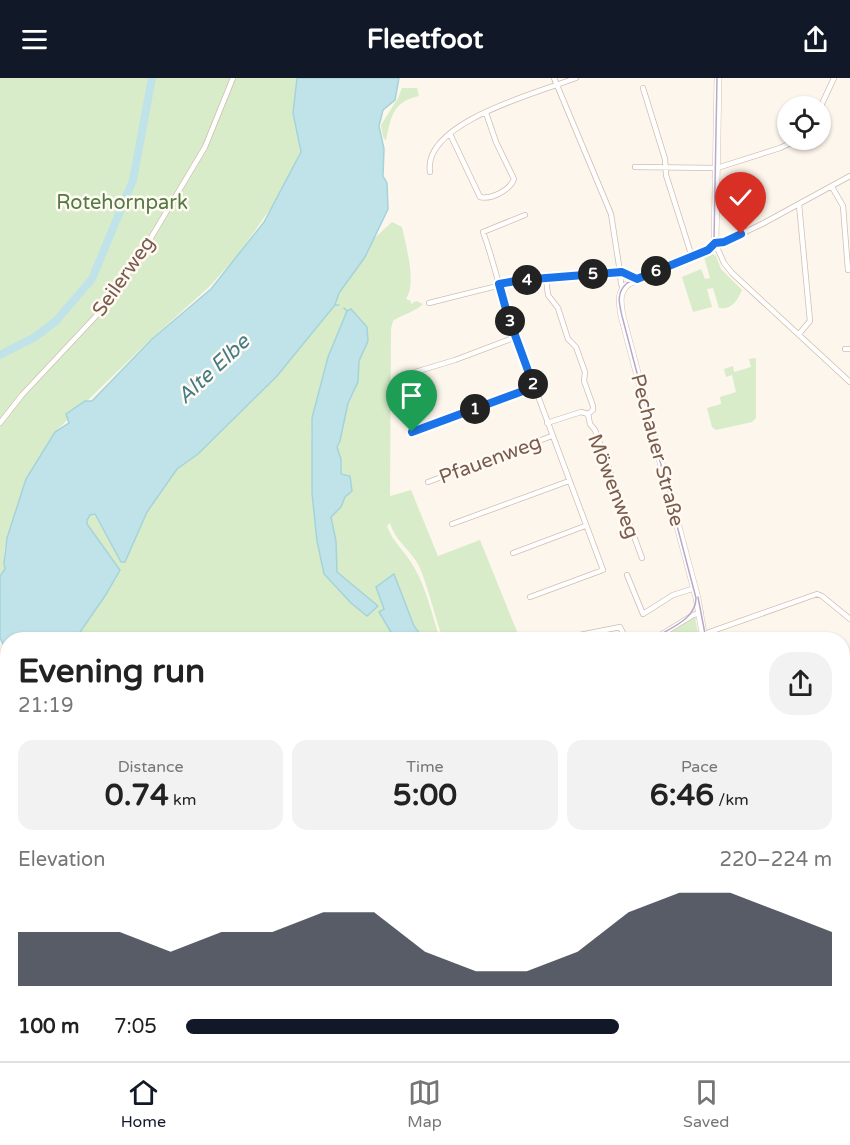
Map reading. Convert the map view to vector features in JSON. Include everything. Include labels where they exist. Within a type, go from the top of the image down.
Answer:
[{"type":"main road","points":[[623,288],[637,279],[708,250],[715,243],[718,78]]},
{"type":"main road","name":"Pechauer Straße","points":[[623,288],[620,298],[622,316],[695,588],[703,632]]},
{"type":"street","name":"Seilerweg","points":[[0,423],[22,395],[111,300],[205,147],[233,78]]},
{"type":"street","points":[[554,78],[611,214],[623,288]]},
{"type":"street","points":[[430,172],[429,162],[432,153],[462,124],[521,98],[576,78]]},
{"type":"street","points":[[826,96],[834,78]]},
{"type":"street","points":[[643,88],[666,175],[692,256]]},
{"type":"street","points":[[450,134],[480,197],[489,198],[512,185],[514,179],[496,142],[486,113]]},
{"type":"street","points":[[635,167],[717,168],[777,149]]},
{"type":"street","points":[[850,176],[724,242],[715,243],[724,263],[732,273],[850,382]]},
{"type":"street","points":[[832,187],[843,206],[848,270]]},
{"type":"street","points":[[799,204],[810,321],[799,334]]},
{"type":"street","points":[[525,215],[483,232],[516,338],[603,570],[530,597]]},
{"type":"street","points":[[429,303],[499,284],[546,278],[625,272],[637,279]]},
{"type":"street","name":"Möwenweg","points":[[546,278],[548,295],[558,308],[568,339],[576,347],[585,372],[584,381],[593,406],[593,410],[588,414]]},
{"type":"street","points":[[415,372],[516,338]]},
{"type":"street","points":[[412,432],[534,387]]},
{"type":"street","name":"Möwenweg","points":[[547,423],[581,412],[588,414]]},
{"type":"street","name":"Möwenweg","points":[[588,414],[642,558]]},
{"type":"street","name":"Pfauenweg","points":[[428,482],[552,436]]},
{"type":"street","points":[[452,524],[569,481]]},
{"type":"street","points":[[513,553],[585,526]]},
{"type":"street","points":[[627,575],[644,614],[673,595],[695,588]]},
{"type":"street","points":[[715,632],[812,596],[822,596],[850,619]]},
{"type":"street","points":[[665,632],[700,613]]},
{"type":"street","points":[[593,632],[617,627],[622,628],[623,632]]},
{"type":"green space","name":"Rotehornpark","points":[[0,78],[297,78],[293,113],[300,152],[284,189],[238,255],[209,287],[151,339],[55,432],[10,527],[4,553],[5,569],[0,576]]},
{"type":"green space","points":[[402,88],[417,88],[419,96],[403,102],[394,112],[386,141],[381,125]]},
{"type":"green space","points":[[392,222],[402,227],[411,274],[411,284],[406,299],[411,301],[411,304],[416,301],[423,304],[393,321],[391,329],[390,496],[411,490],[438,556],[480,540],[517,632],[441,632],[419,566],[390,523],[387,526],[390,532],[412,563],[423,585],[438,632],[419,632],[414,626],[394,574],[385,609],[379,612],[391,632],[80,632],[110,589],[119,568],[87,524],[90,515],[94,514],[121,562],[125,562],[147,512],[177,469],[198,454],[277,376],[337,302],[356,311],[329,298],[368,244]],"holes":[[[362,351],[357,372],[358,382],[348,403],[337,447],[341,459],[341,474],[348,475],[350,492],[331,517],[336,541],[337,572],[378,606],[367,616],[324,574],[311,433],[328,357]]]},
{"type":"green space","points":[[713,254],[721,269],[742,290],[734,304],[727,308],[719,308],[713,288],[707,289],[712,307],[693,312],[682,277],[701,269],[705,279],[710,278],[704,257]]},
{"type":"green space","points":[[756,358],[756,418],[752,422],[716,430],[712,427],[707,408],[721,404],[720,397],[736,392],[732,375],[726,377],[724,369],[733,366],[734,372],[751,367],[749,359]]},
{"type":"green space","points":[[695,617],[698,632],[670,632]]},
{"type":"water","name":"Alte Elbe","points":[[297,78],[399,78],[395,100],[383,110],[379,126],[384,149],[383,176],[387,183],[388,209],[365,257],[339,293],[335,305],[277,376],[198,454],[177,469],[147,512],[125,562],[121,562],[95,514],[90,515],[87,524],[120,570],[80,632],[0,632],[0,576],[5,569],[7,538],[26,479],[55,432],[69,423],[66,414],[85,401],[92,401],[152,339],[211,289],[264,222],[301,152],[293,113]]},
{"type":"water","points":[[351,309],[367,327],[368,341],[359,361],[358,382],[348,403],[337,447],[341,459],[341,474],[350,476],[352,491],[331,517],[336,541],[337,572],[378,606],[367,616],[351,603],[324,574],[317,541],[312,493],[312,418],[328,357],[347,311]]},
{"type":"water","points":[[394,574],[414,626],[419,632],[391,632],[379,612],[384,609],[376,587]]},
{"type":"waterway","points":[[0,355],[35,337],[56,321],[92,279],[133,180],[152,78]]},
{"type":"waterway","points":[[344,308],[347,311]]},
{"type":"tram line","points":[[665,632],[687,618],[695,606],[696,598],[619,298],[627,283],[704,250],[714,240],[717,78]]},
{"type":"tram line","points":[[698,597],[705,632]]},
{"type":"route","points":[[412,432],[534,387],[499,284],[521,280],[622,272],[637,279],[708,250],[715,243],[724,242],[741,234]]}]
